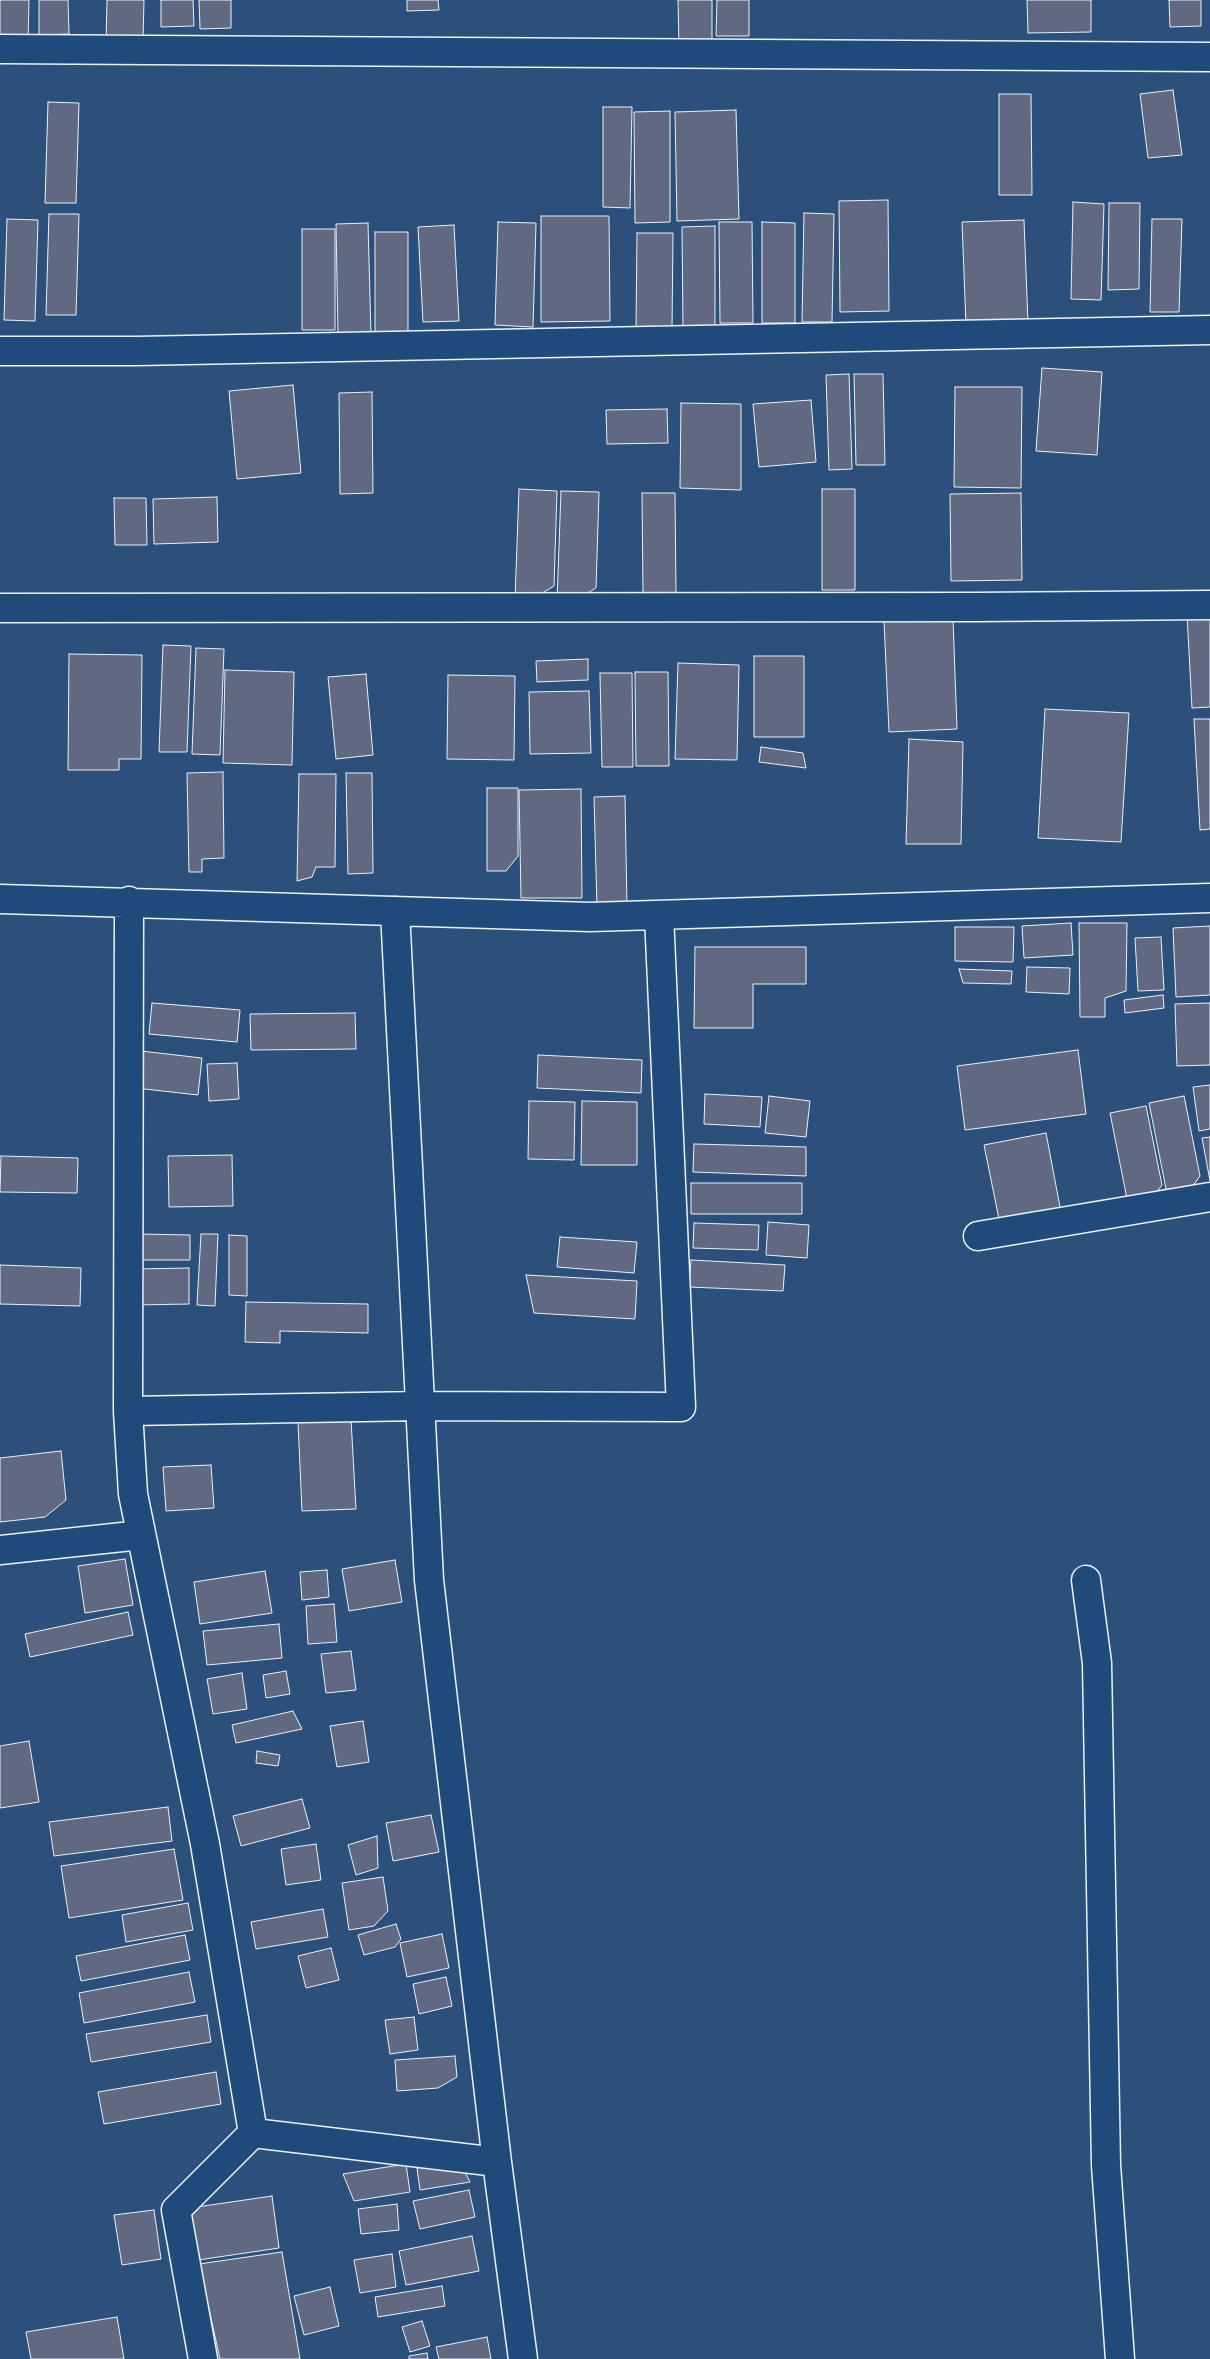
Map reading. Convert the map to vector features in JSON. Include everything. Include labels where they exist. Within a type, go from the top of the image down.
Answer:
[{"type":"street","points":[[0,49],[1210,58]]},
{"type":"street","points":[[0,351],[136,352],[1210,330]]},
{"type":"street","points":[[0,608],[975,608],[1210,605]]},
{"type":"street","points":[[0,898],[590,917],[1210,898]]},
{"type":"street","points":[[129,901],[128,1411],[133,1494],[205,1844],[253,2133]]},
{"type":"street","points":[[395,911],[429,1580],[497,2162],[523,2359]]},
{"type":"street","points":[[128,1411],[420,1406],[681,1407],[659,915]]},
{"type":"street","points":[[978,1236],[1210,1197]]},
{"type":"street","points":[[0,1550],[141,1535]]},
{"type":"street","points":[[1086,1580],[1097,1663],[1106,2165],[1120,2359]]},
{"type":"street","points":[[253,2133],[497,2162]]},
{"type":"street","points":[[203,2359],[176,2210],[253,2133]]},
{"type":"building","points":[[0,0],[29,0],[28,41],[0,40]]},
{"type":"building","points":[[39,0],[68,0],[69,34],[39,35]]},
{"type":"building","points":[[107,0],[144,0],[143,42],[106,41]]},
{"type":"building","points":[[161,0],[193,0],[194,26],[161,27]]},
{"type":"building","points":[[199,0],[231,0],[231,28],[200,29]]},
{"type":"building","points":[[407,0],[438,0],[439,10],[407,11]]},
{"type":"building","points":[[678,0],[712,0],[712,46],[679,46]]},
{"type":"building","points":[[717,0],[749,0],[749,36],[716,36]]},
{"type":"building","points":[[1027,0],[1091,0],[1091,32],[1028,33]]},
{"type":"building","points":[[1169,0],[1201,0],[1201,26],[1170,27]]},
{"type":"building","points":[[1173,90],[1182,155],[1148,158],[1140,94]]},
{"type":"building","points":[[999,94],[1031,94],[1032,195],[999,195]]},
{"type":"building","points":[[48,102],[79,103],[76,203],[45,203]]},
{"type":"building","points":[[603,107],[632,107],[630,208],[603,207]]},
{"type":"building","points":[[736,110],[739,219],[677,221],[675,112]]},
{"type":"building","points":[[670,111],[670,222],[635,223],[634,112]]},
{"type":"building","points":[[888,200],[889,311],[840,312],[839,201]]},
{"type":"building","points":[[1073,202],[1104,204],[1101,300],[1071,299]]},
{"type":"building","points":[[1109,203],[1140,203],[1139,289],[1108,290]]},
{"type":"building","points":[[804,213],[834,214],[832,322],[802,322]]},
{"type":"building","points":[[49,214],[79,214],[76,315],[46,315]]},
{"type":"building","points":[[541,216],[609,216],[610,321],[541,322]]},
{"type":"building","points":[[7,219],[38,220],[35,321],[4,320]]},
{"type":"building","points":[[1152,219],[1182,219],[1179,312],[1150,312]]},
{"type":"building","points":[[1024,220],[1028,323],[966,325],[962,222]]},
{"type":"building","points":[[498,222],[536,223],[533,327],[495,325]]},
{"type":"building","points":[[719,222],[752,222],[753,323],[720,323]]},
{"type":"building","points":[[762,222],[795,223],[795,323],[762,323]]},
{"type":"building","points":[[368,223],[371,335],[338,335],[336,224]]},
{"type":"building","points":[[454,225],[459,321],[423,322],[418,227]]},
{"type":"building","points":[[715,226],[715,327],[683,328],[682,227]]},
{"type":"building","points":[[302,229],[335,229],[335,330],[302,330]]},
{"type":"building","points":[[375,232],[408,232],[408,333],[375,333]]},
{"type":"building","points":[[637,233],[673,233],[672,329],[636,329]]},
{"type":"building","points":[[1042,368],[1102,372],[1097,455],[1036,451]]},
{"type":"building","points":[[849,374],[852,469],[829,470],[826,375]]},
{"type":"building","points":[[854,374],[883,374],[885,465],[856,465]]},
{"type":"building","points":[[293,385],[301,473],[237,479],[229,391]]},
{"type":"building","points":[[955,387],[1022,387],[1021,488],[954,487]]},
{"type":"building","points":[[372,392],[373,493],[340,494],[339,393]]},
{"type":"building","points":[[811,400],[816,462],[759,467],[753,404]]},
{"type":"building","points":[[681,403],[741,404],[741,490],[680,488]]},
{"type":"building","points":[[667,409],[668,443],[607,444],[606,410]]},
{"type":"building","points":[[519,489],[557,491],[554,586],[531,600],[515,599]]},
{"type":"building","points":[[822,489],[855,489],[855,590],[822,590]]},
{"type":"building","points":[[561,491],[599,492],[596,588],[572,602],[557,601]]},
{"type":"building","points":[[642,493],[675,493],[676,593],[643,594]]},
{"type":"building","points":[[1021,493],[1022,580],[951,581],[950,494]]},
{"type":"building","points":[[217,497],[218,542],[154,544],[153,499]]},
{"type":"building","points":[[114,498],[146,498],[147,545],[115,545]]},
{"type":"building","points":[[1210,613],[1210,707],[1192,708],[1187,614]]},
{"type":"building","points":[[953,619],[957,729],[889,732],[884,621]]},
{"type":"building","points":[[163,645],[191,646],[187,752],[159,752]]},
{"type":"building","points":[[196,648],[224,649],[220,755],[192,754]]},
{"type":"building","points":[[69,654],[142,655],[141,759],[119,759],[119,770],[68,770]]},
{"type":"building","points":[[754,656],[804,656],[804,737],[754,737]]},
{"type":"building","points":[[588,659],[588,680],[537,682],[536,661]]},
{"type":"building","points":[[678,663],[739,665],[737,760],[675,759]]},
{"type":"building","points":[[225,670],[294,672],[292,765],[223,763]]},
{"type":"building","points":[[635,672],[668,672],[669,766],[636,766]]},
{"type":"building","points":[[600,673],[632,673],[633,767],[602,767]]},
{"type":"building","points":[[366,674],[373,755],[336,759],[328,677]]},
{"type":"building","points":[[448,675],[515,676],[514,760],[447,759]]},
{"type":"building","points":[[589,691],[591,753],[530,754],[529,692]]},
{"type":"building","points":[[1045,709],[1129,713],[1121,842],[1038,838]]},
{"type":"building","points":[[1194,719],[1210,719],[1210,829],[1200,830]]},
{"type":"building","points":[[909,739],[963,742],[961,844],[906,844]]},
{"type":"building","points":[[761,747],[803,753],[806,768],[759,762]]},
{"type":"building","points":[[223,772],[224,858],[202,859],[202,872],[189,872],[187,773]]},
{"type":"building","points":[[346,773],[372,773],[373,873],[348,874]]},
{"type":"building","points":[[299,774],[336,774],[335,867],[316,867],[312,877],[297,881]]},
{"type":"building","points":[[487,788],[518,788],[518,856],[506,871],[487,871]]},
{"type":"building","points":[[581,789],[582,898],[521,898],[519,790]]},
{"type":"building","points":[[625,796],[627,907],[597,908],[594,797]]},
{"type":"building","points":[[1071,923],[1073,955],[1024,958],[1022,926]]},
{"type":"building","points":[[1079,923],[1127,923],[1126,991],[1105,998],[1105,1017],[1080,1017]]},
{"type":"building","points":[[1210,926],[1210,995],[1176,997],[1173,928]]},
{"type":"building","points":[[955,927],[1014,927],[1013,962],[955,961]]},
{"type":"building","points":[[1161,937],[1164,990],[1138,991],[1135,938]]},
{"type":"building","points":[[695,947],[806,947],[806,984],[753,984],[753,1028],[694,1028]]},
{"type":"building","points":[[1027,967],[1070,968],[1069,994],[1026,992]]},
{"type":"building","points":[[959,969],[1012,971],[1011,984],[963,983]]},
{"type":"building","points":[[1163,995],[1164,1008],[1125,1013],[1124,1000]]},
{"type":"building","points":[[152,1003],[240,1010],[237,1042],[149,1034]]},
{"type":"building","points":[[1210,1003],[1210,1065],[1177,1066],[1175,1004]]},
{"type":"building","points":[[355,1013],[356,1049],[251,1050],[250,1014]]},
{"type":"building","points":[[1078,1050],[1086,1114],[965,1130],[957,1066]]},
{"type":"building","points":[[141,1051],[202,1058],[198,1095],[136,1088]]},
{"type":"building","points":[[538,1055],[642,1060],[641,1093],[537,1088]]},
{"type":"building","points":[[237,1063],[239,1099],[209,1101],[207,1064]]},
{"type":"building","points":[[1210,1085],[1210,1129],[1199,1131],[1193,1087]]},
{"type":"building","points":[[705,1094],[762,1097],[760,1127],[704,1124]]},
{"type":"building","points":[[769,1096],[810,1101],[806,1137],[765,1133]]},
{"type":"building","points":[[1184,1096],[1200,1176],[1186,1196],[1168,1199],[1149,1103]]},
{"type":"building","points":[[529,1101],[575,1102],[574,1160],[528,1159]]},
{"type":"building","points":[[582,1101],[637,1102],[637,1165],[581,1165]]},
{"type":"building","points":[[1146,1106],[1162,1185],[1147,1205],[1129,1209],[1110,1113]]},
{"type":"building","points":[[1046,1133],[1060,1207],[1041,1226],[1002,1234],[984,1145]]},
{"type":"building","points":[[1210,1137],[1210,1181],[1202,1138]]},
{"type":"building","points":[[694,1144],[806,1147],[806,1176],[693,1172]]},
{"type":"building","points":[[232,1155],[233,1206],[169,1207],[168,1156]]},
{"type":"building","points":[[1,1156],[78,1158],[77,1193],[0,1192]]},
{"type":"building","points":[[691,1183],[802,1183],[802,1214],[691,1214]]},
{"type":"building","points":[[768,1222],[809,1225],[807,1258],[766,1255]]},
{"type":"building","points":[[694,1223],[759,1225],[758,1250],[693,1248]]},
{"type":"building","points":[[139,1234],[190,1235],[190,1260],[139,1260]]},
{"type":"building","points":[[201,1234],[218,1234],[215,1306],[197,1305]]},
{"type":"building","points":[[229,1235],[247,1236],[247,1296],[229,1295]]},
{"type":"building","points":[[560,1237],[637,1242],[634,1273],[557,1267]]},
{"type":"building","points":[[691,1260],[785,1265],[783,1291],[689,1287]]},
{"type":"building","points":[[0,1265],[81,1268],[80,1306],[0,1304]]},
{"type":"building","points":[[189,1268],[189,1304],[135,1305],[135,1269]]},
{"type":"building","points":[[526,1275],[637,1281],[635,1319],[534,1313]]},
{"type":"building","points":[[246,1302],[368,1304],[368,1333],[280,1331],[280,1343],[245,1342]]},
{"type":"building","points":[[351,1419],[356,1509],[302,1511],[298,1422]]},
{"type":"building","points":[[61,1451],[66,1500],[45,1517],[0,1522],[0,1458]]},
{"type":"building","points":[[211,1465],[214,1508],[166,1511],[163,1467]]},
{"type":"building","points":[[125,1559],[133,1605],[85,1613],[78,1566]]},
{"type":"building","points":[[395,1560],[402,1602],[349,1611],[342,1569]]},
{"type":"building","points":[[327,1570],[329,1597],[302,1600],[300,1572]]},
{"type":"building","points":[[265,1571],[272,1613],[200,1624],[194,1582]]},
{"type":"building","points":[[334,1604],[337,1642],[308,1644],[306,1606]]},
{"type":"building","points":[[128,1612],[133,1635],[30,1657],[25,1634]]},
{"type":"building","points":[[279,1624],[282,1658],[207,1665],[203,1631]]},
{"type":"building","points":[[351,1651],[356,1690],[326,1693],[321,1654]]},
{"type":"building","points":[[286,1671],[290,1694],[266,1698],[263,1675]]},
{"type":"building","points":[[242,1673],[247,1709],[213,1714],[207,1679]]},
{"type":"building","points":[[293,1711],[302,1729],[236,1743],[232,1725]]},
{"type":"building","points":[[363,1721],[369,1762],[337,1767],[330,1726]]},
{"type":"building","points":[[29,1741],[39,1802],[0,1808],[0,1746]]},
{"type":"building","points":[[257,1751],[280,1755],[278,1766],[256,1763]]},
{"type":"building","points":[[302,1799],[310,1828],[241,1846],[233,1816]]},
{"type":"building","points":[[168,1807],[172,1841],[54,1856],[49,1822]]},
{"type":"building","points":[[431,1815],[439,1852],[393,1861],[386,1823]]},
{"type":"building","points":[[377,1836],[378,1868],[356,1875],[348,1845]]},
{"type":"building","points":[[316,1844],[321,1880],[286,1885],[281,1849]]},
{"type":"building","points":[[174,1849],[183,1900],[69,1918],[61,1866]]},
{"type":"building","points":[[383,1877],[388,1911],[374,1926],[349,1930],[342,1883]]},
{"type":"building","points":[[188,1903],[193,1930],[126,1942],[122,1915]]},
{"type":"building","points":[[323,1909],[328,1937],[256,1949],[251,1922]]},
{"type":"building","points":[[396,1924],[401,1939],[395,1947],[364,1955],[358,1935]]},
{"type":"building","points":[[442,1934],[449,1968],[407,1977],[400,1943]]},
{"type":"building","points":[[185,1935],[190,1960],[81,1981],[76,1956]]},
{"type":"building","points":[[331,1948],[339,1980],[306,1988],[298,1956]]},
{"type":"building","points":[[189,1972],[195,2002],[84,2023],[79,1993]]},
{"type":"building","points":[[446,1977],[452,2006],[419,2014],[413,1984]]},
{"type":"building","points":[[207,2015],[211,2042],[91,2062],[86,2034]]},
{"type":"building","points":[[414,2017],[418,2050],[390,2054],[385,2020]]},
{"type":"building","points":[[455,2056],[457,2077],[438,2088],[397,2091],[395,2060]]},
{"type":"building","points":[[216,2072],[221,2104],[104,2124],[98,2092]]},
{"type":"building","points":[[460,2162],[470,2182],[420,2190],[417,2168]]},
{"type":"building","points":[[406,2164],[410,2192],[354,2201],[343,2174]]},
{"type":"building","points":[[469,2190],[475,2217],[420,2229],[413,2201]]},
{"type":"building","points":[[272,2196],[279,2248],[198,2260],[190,2208]]},
{"type":"building","points":[[397,2204],[399,2230],[361,2234],[358,2209]]},
{"type":"building","points":[[154,2210],[161,2259],[122,2265],[114,2215]]},
{"type":"building","points":[[472,2236],[479,2271],[406,2285],[399,2251]]},
{"type":"building","points":[[282,2252],[300,2359],[220,2359],[199,2264]]},
{"type":"building","points":[[392,2254],[396,2287],[360,2293],[354,2260]]},
{"type":"building","points":[[442,2286],[445,2306],[378,2317],[375,2297]]},
{"type":"building","points":[[330,2287],[339,2326],[304,2335],[294,2296]]},
{"type":"building","points":[[117,2317],[124,2359],[31,2359],[26,2332]]},
{"type":"building","points":[[422,2321],[430,2346],[410,2352],[402,2327]]},
{"type":"building","points":[[487,2337],[491,2359],[439,2359],[436,2347]]},
{"type":"building","points":[[427,2353],[428,2359],[409,2359],[409,2356]]}]
